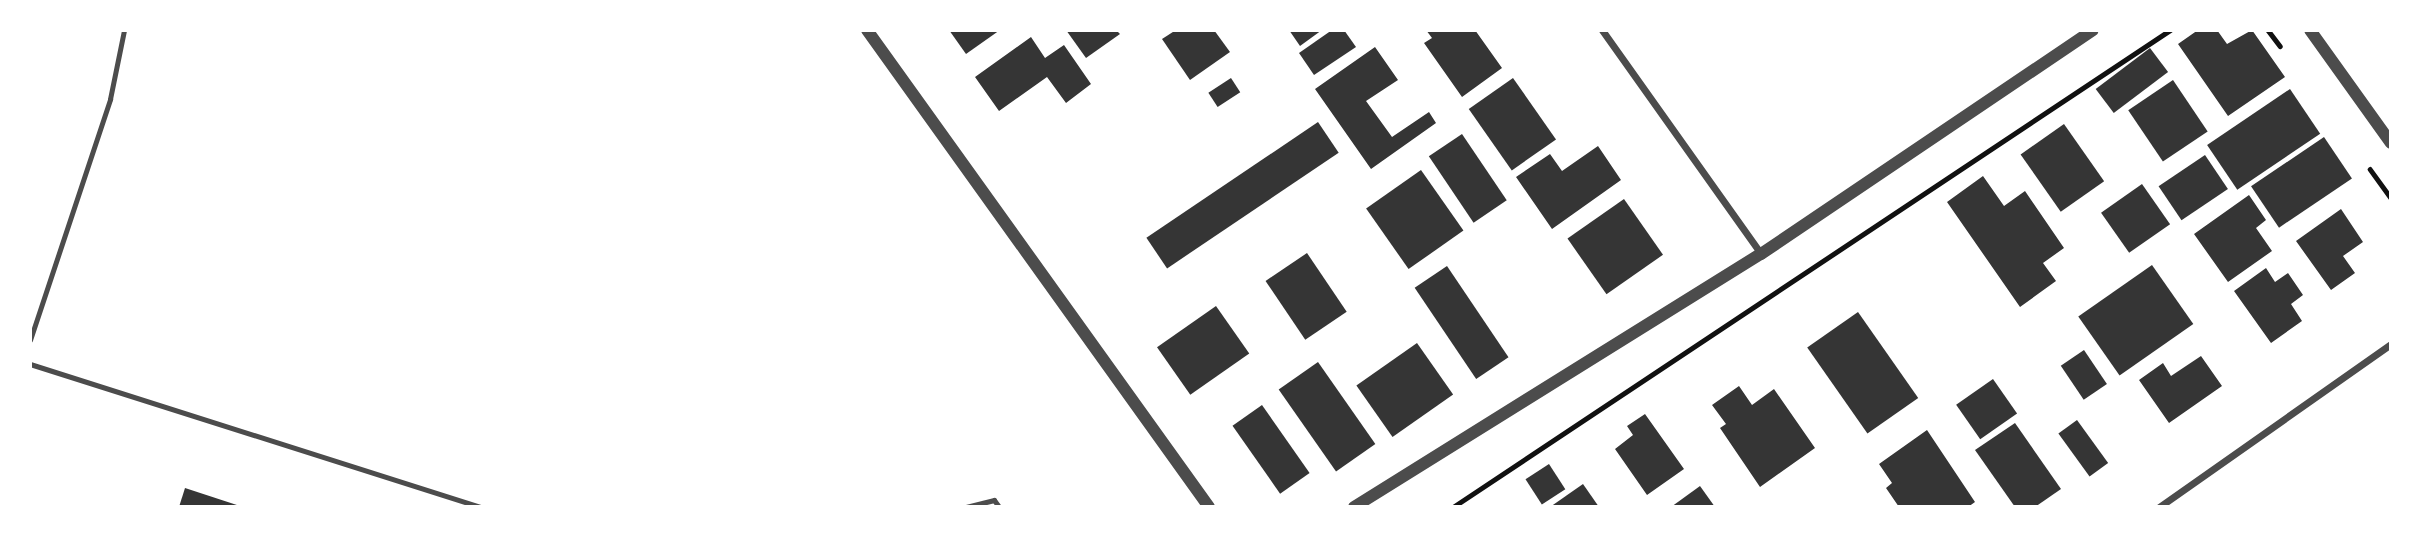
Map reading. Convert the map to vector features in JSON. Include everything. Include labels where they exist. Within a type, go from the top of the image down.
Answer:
[{"type":"street","points":[[867,30],[1209,507]]},
{"type":"street","points":[[1602,30],[1761,254]]},
{"type":"street","points":[[1354,507],[1761,254],[2093,30]]},
{"type":"street","points":[[2310,30],[2391,143]]},
{"type":"street","points":[[2159,507],[2391,344]]},
{"type":"lane","points":[[30,340],[110,99],[124,30]]},
{"type":"lane","points":[[30,363],[481,507]]},
{"type":"lane","points":[[966,507],[994,500],[999,507]]},
{"type":"path","points":[[1453,507],[2170,30]]},
{"type":"building","points":[[949,30],[1000,30],[966,54]]},
{"type":"building","points":[[1066,30],[1116,30],[1120,34],[1086,58]]},
{"type":"building","points":[[1176,30],[1214,30],[1230,52],[1190,80],[1162,39]]},
{"type":"building","points":[[1289,30],[1322,30],[1300,46]]},
{"type":"building","points":[[1332,30],[1344,30],[1356,47],[1314,75],[1299,53]]},
{"type":"building","points":[[1426,30],[1475,30],[1502,68],[1462,97],[1424,43],[1432,38]]},
{"type":"building","points":[[2198,30],[2217,30],[2227,44],[2252,30],[2285,77],[2228,116],[2178,44]]},
{"type":"building","points":[[1031,37],[1045,58],[1064,45],[1091,84],[1066,103],[1047,77],[999,111],[975,77]]},
{"type":"building","points":[[1375,47],[1398,80],[1366,101],[1392,137],[1429,112],[1436,123],[1371,169],[1315,89]]},
{"type":"building","points":[[2150,48],[2168,72],[2114,113],[2096,89]]},
{"type":"building","points":[[1231,78],[1240,92],[1218,107],[1208,93]]},
{"type":"building","points":[[1513,78],[1556,139],[1512,170],[1469,109]]},
{"type":"building","points":[[2173,80],[2208,131],[2163,162],[2128,110]]},
{"type":"building","points":[[2290,89],[2320,134],[2237,190],[2207,145]]},
{"type":"building","points":[[1318,122],[1339,153],[1167,268],[1146,238]]},
{"type":"building","points":[[2064,124],[2104,181],[2061,212],[2021,154]]},
{"type":"building","points":[[1462,134],[1507,200],[1474,223],[1429,156]]},
{"type":"building","points":[[2324,137],[2352,178],[2279,228],[2251,186]]},
{"type":"building","points":[[1598,146],[1621,180],[1552,229],[1516,177],[1550,154],[1562,171]]},
{"type":"building","points":[[2205,155],[2228,189],[2182,220],[2159,186]]},
{"type":"building","points":[[1421,170],[1463,231],[1409,269],[1366,208]]},
{"type":"building","points":[[1983,176],[2004,206],[2025,191],[2064,248],[2043,263],[2056,281],[2020,307],[1947,202]]},
{"type":"building","points":[[2142,184],[2170,224],[2129,253],[2101,213]]},
{"type":"building","points":[[2249,195],[2266,220],[2256,228],[2272,251],[2228,282],[2194,234]]},
{"type":"building","points":[[1624,199],[1663,255],[1606,294],[1567,239]]},
{"type":"building","points":[[2341,209],[2363,242],[2343,256],[2355,273],[2331,290],[2296,241]]},
{"type":"building","points":[[1307,253],[1347,312],[1305,340],[1266,281]]},
{"type":"building","points":[[2152,265],[2193,324],[2120,376],[2078,317]]},
{"type":"building","points":[[1447,266],[1509,357],[1476,379],[1415,288]]},
{"type":"building","points":[[2266,268],[2275,282],[2288,273],[2303,295],[2291,304],[2302,321],[2271,343],[2234,291]]},
{"type":"building","points":[[1216,306],[1249,354],[1190,395],[1157,347]]},
{"type":"building","points":[[1858,312],[1918,398],[1867,434],[1807,348]]},
{"type":"building","points":[[1417,343],[1453,395],[1393,437],[1356,385]]},
{"type":"building","points":[[2084,350],[2107,384],[2084,400],[2061,366]]},
{"type":"building","points":[[2201,356],[2222,386],[2169,423],[2139,380],[2163,363],[2171,376]]},
{"type":"building","points":[[1318,362],[1375,444],[1336,471],[1279,390]]},
{"type":"building","points":[[1993,379],[2017,413],[1980,439],[1956,405]]},
{"type":"building","points":[[1739,386],[1752,405],[1774,389],[1815,448],[1760,487],[1720,428],[1726,424],[1712,405]]},
{"type":"building","points":[[1262,405],[1310,473],[1280,494],[1233,426]]},
{"type":"building","points":[[1645,414],[1684,469],[1647,495],[1615,449],[1633,435],[1627,426]]},
{"type":"building","points":[[2077,420],[2108,463],[2090,476],[2058,434]]},
{"type":"building","points":[[2015,423],[2061,489],[2035,507],[2015,507],[1975,450]]},
{"type":"building","points":[[1927,430],[1975,502],[1968,507],[1899,507],[1886,488],[1892,483],[1879,464]]},
{"type":"building","points":[[1549,464],[1565,489],[1542,504],[1526,479]]},
{"type":"building","points":[[1583,484],[1599,507],[1550,507]]},
{"type":"building","points":[[1700,486],[1715,507],[1671,507]]},
{"type":"building","points":[[185,488],[243,507],[179,507]]}]
